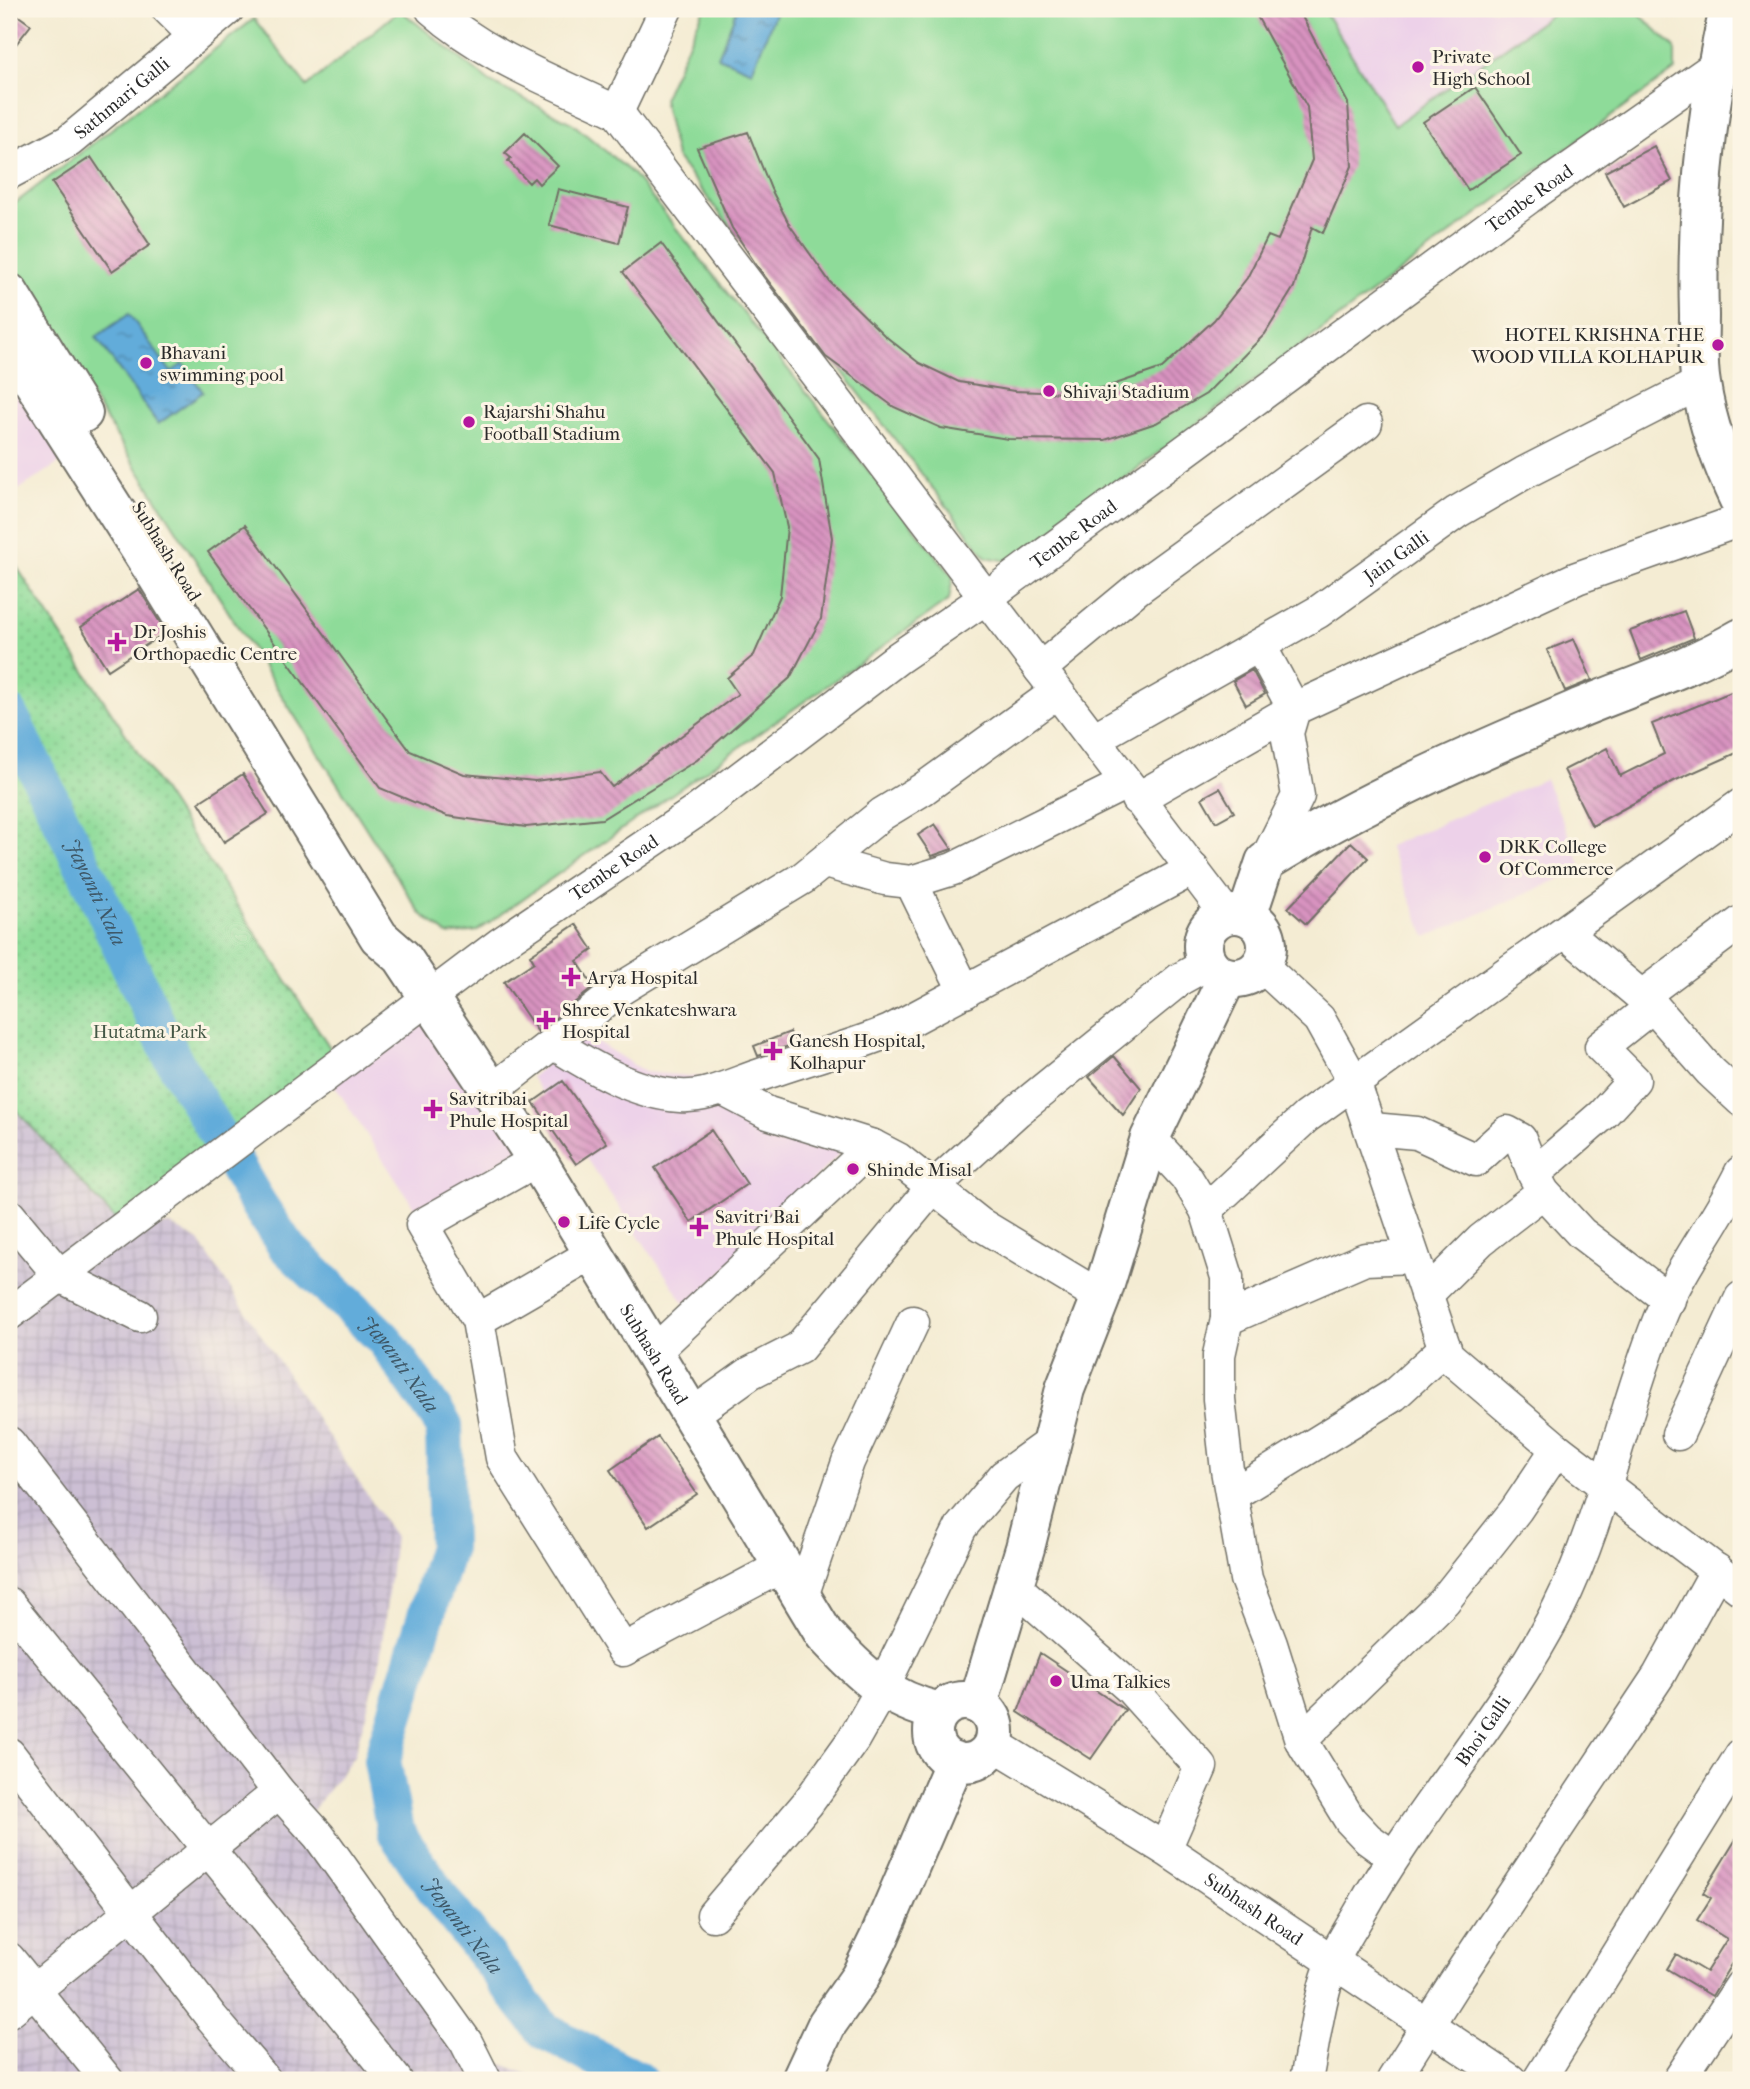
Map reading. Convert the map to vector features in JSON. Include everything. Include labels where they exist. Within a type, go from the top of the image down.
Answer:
[{"type":"main road","points":[[1732,19],[1716,66],[1704,146],[1700,219],[1700,383],[1717,445],[1741,504]]},
{"type":"main road","name":"Subhash Road","points":[[9,293],[397,925],[402,957]]},
{"type":"main road","name":"Subhash Road","points":[[9,344],[158,576],[379,937],[402,957],[489,1093],[537,1160],[652,1354],[824,1634],[856,1669],[882,1689],[913,1706],[940,1712]]},
{"type":"main road","points":[[1232,969],[1202,947],[1206,930],[1237,915],[1265,862],[1314,831],[1391,792],[1741,638]]},
{"type":"main road","points":[[978,1704],[1013,1585],[1065,1388],[1101,1297],[1150,1138],[1232,969],[1268,946],[1266,937],[1255,921],[1237,915]]},
{"type":"main road","points":[[958,1702],[978,1704],[992,1718],[992,1743],[977,1759],[955,1761],[938,1749],[934,1740],[933,1730],[940,1712],[958,1702]]},
{"type":"main road","points":[[801,2080],[827,2024],[860,1977],[879,1938],[955,1761]]},
{"type":"street","points":[[168,9],[195,36]]},
{"type":"street","name":"Sathmari Galli","points":[[9,173],[69,141],[228,9]]},
{"type":"street","points":[[432,9],[459,33],[517,66],[617,112],[988,597],[1048,681],[1095,738],[1131,791],[1193,869],[1237,915]]},
{"type":"street","points":[[617,112],[666,9]]},
{"type":"street","name":"Tembe Road","points":[[9,1314],[500,944],[698,810],[898,658],[988,597],[1528,198],[1716,66]]},
{"type":"street","name":"Jain Galli","points":[[1095,738],[1318,612],[1468,506],[1524,473],[1700,383]]},
{"type":"street","points":[[489,1093],[622,988],[825,862],[882,814],[923,789],[1048,681],[1138,588],[1366,423]]},
{"type":"street","points":[[825,862],[885,879],[911,882],[953,869],[1131,791],[1294,709],[1577,578],[1741,520]]},
{"type":"street","points":[[1260,646],[1294,709],[1287,733],[1298,796],[1265,862]]},
{"type":"street","points":[[1206,1210],[1306,1117],[1741,805]]},
{"type":"street","points":[[553,1043],[628,1084],[650,1091],[683,1096],[722,1089],[844,1050],[890,1031],[1193,869]]},
{"type":"street","points":[[911,882],[965,992]]},
{"type":"street","points":[[1426,1295],[1539,1183],[1634,1080],[1601,1047],[1648,1001],[1741,922]]},
{"type":"street","points":[[1566,933],[1648,1001],[1710,1071],[1741,1100]]},
{"type":"street","points":[[690,1416],[750,1373],[799,1348],[932,1188],[1017,1111],[1180,979],[1232,969],[1319,1019],[1354,1082],[1372,1129],[1447,1355],[1557,1449],[1729,1579],[1659,1675],[1426,2027],[1394,2080]]},
{"type":"street","points":[[722,1089],[768,1113],[873,1146],[898,1159],[932,1188],[1014,1246],[1101,1297]]},
{"type":"street","points":[[1372,1129],[1418,1132],[1476,1160],[1507,1132],[1520,1139],[1539,1183],[1581,1233],[1669,1300]]},
{"type":"street","points":[[1150,1138],[1186,1177],[1206,1210],[1227,1277],[1227,1319],[1219,1355],[1219,1399],[1246,1579],[1272,1644],[1301,1740],[1350,1820],[1368,1839],[1393,1857]]},
{"type":"street","points":[[652,1354],[873,1146]]},
{"type":"street","points":[[537,1160],[422,1225],[478,1320],[502,1458],[623,1650],[782,1566]]},
{"type":"street","name":"Bhoi Galli","points":[[1306,2080],[1332,1963],[1393,1857],[1495,1716],[1558,1608],[1608,1485],[1633,1393],[1669,1300],[1741,1171]]},
{"type":"street","points":[[9,1215],[60,1276],[140,1316]]},
{"type":"street","points":[[478,1320],[592,1254]]},
{"type":"street","points":[[1227,1319],[1365,1259],[1413,1257]]},
{"type":"street","points":[[1678,1434],[1741,1298]]},
{"type":"street","points":[[801,1599],[848,1462],[913,1322]]},
{"type":"street","points":[[1232,1495],[1394,1395],[1445,1348]]},
{"type":"street","points":[[9,1443],[20,1478],[279,1792],[319,1836],[466,2042],[485,2080]]},
{"type":"street","points":[[713,1915],[807,1804],[853,1740],[882,1689],[961,1527],[1004,1476],[1050,1443]]},
{"type":"street","points":[[1301,1740],[1444,1601],[1516,1510],[1557,1449]]},
{"type":"street","points":[[1013,1585],[1130,1688],[1201,1767],[1165,1849]]},
{"type":"street","points":[[9,1604],[396,2080]]},
{"type":"street","name":"Subhash Road","points":[[992,1743],[1165,1849],[1426,2027],[1510,2080]]},
{"type":"street","points":[[9,1754],[212,2018],[265,2080]]},
{"type":"street","points":[[1539,2080],[1741,1755]]},
{"type":"street","points":[[9,2011],[279,1792]]},
{"type":"street","points":[[9,1959],[107,2080]]},
{"type":"street","points":[[1679,2080],[1741,1986]]},
{"type":"shaded area","name":"Private High School","points":[[1323,9],[1559,9],[1395,126]]},
{"type":"shaded area","points":[[9,363],[70,456],[9,496]]},
{"type":"shaded area","name":"DRK College Of Commerce","points":[[1545,779],[1583,869],[1426,937],[1388,846]]},
{"type":"shaded area","name":"Savitribai Phule Hospital","points":[[447,1004],[536,1138],[419,1215],[331,1080]]},
{"type":"shaded area","name":"Savitri Bai Phule Hospital","points":[[579,1037],[599,1043],[645,1072],[710,1078],[845,1148],[687,1307],[531,1077]]},
{"type":"shaded area","points":[[9,1102],[124,1229],[171,1225],[199,1241],[395,1537],[379,1667],[354,1756],[305,1821],[472,2052],[542,2080],[9,2080]]},
{"type":"green space","name":"Shivaji Stadium","points":[[704,9],[1323,9],[1395,125],[1559,9],[1634,9],[1675,48],[1675,70],[1462,225],[1013,562],[986,557],[676,157],[663,99]]},
{"type":"green space","name":"Rajarshi Shahu Football Stadium","points":[[400,10],[490,82],[572,123],[633,174],[953,577],[949,600],[477,931],[448,935],[420,913],[9,267],[9,208],[254,19],[307,86]]},
{"type":"green space","name":"Hutatma Park","points":[[9,555],[340,1063],[124,1229],[9,1102]]},
{"type":"water","points":[[737,9],[777,9],[752,71],[718,57]]},
{"type":"water","points":[[129,314],[171,372],[183,364],[203,392],[158,424],[96,337]]},
{"type":"building","points":[[9,9],[31,25],[9,53]]},
{"type":"building","points":[[1253,9],[1298,9],[1348,103],[1352,166],[1323,233],[1312,227],[1294,287],[1265,334],[1206,394],[1156,423],[1105,440],[1008,439],[941,428],[894,407],[826,357],[757,266],[732,228],[697,148],[748,132],[771,189],[789,224],[830,282],[884,335],[919,363],[959,382],[1014,391],[1068,393],[1107,387],[1162,368],[1214,320],[1247,278],[1268,236],[1278,240],[1312,160],[1307,107]]},
{"type":"building","points":[[1475,87],[1521,155],[1468,190],[1423,122]]},
{"type":"building","points":[[525,133],[558,166],[539,184],[534,178],[529,183],[508,161],[511,158],[505,153]]},
{"type":"building","points":[[1654,146],[1672,181],[1624,207],[1605,172]]},
{"type":"building","points":[[91,157],[150,245],[112,271],[52,183]]},
{"type":"building","points":[[558,189],[628,207],[619,243],[549,225]]},
{"type":"building","points":[[661,243],[819,459],[832,538],[821,619],[790,678],[697,760],[602,819],[526,827],[447,816],[380,788],[208,552],[245,525],[410,751],[464,774],[535,781],[600,772],[612,787],[738,694],[727,678],[754,655],[780,596],[787,527],[775,473],[623,272]]},
{"type":"building","points":[[139,589],[166,632],[108,670],[81,627]]},
{"type":"building","points":[[1684,611],[1694,638],[1641,660],[1630,631]]},
{"type":"building","points":[[1574,639],[1592,680],[1565,691],[1547,650]]},
{"type":"building","points":[[1252,670],[1265,694],[1246,705],[1233,681]]},
{"type":"building","points":[[1741,688],[1741,751],[1674,781],[1592,826],[1564,770],[1607,748],[1620,776],[1664,754],[1652,724]]},
{"type":"building","points":[[243,774],[268,814],[224,842],[199,802]]},
{"type":"building","points":[[1220,788],[1234,812],[1216,822],[1202,798]]},
{"type":"building","points":[[935,824],[952,849],[932,856],[918,835]]},
{"type":"building","points":[[1351,842],[1368,858],[1306,924],[1288,908]]},
{"type":"building","points":[[576,924],[593,950],[577,961],[594,987],[538,1032],[504,982],[534,962],[530,955]]},
{"type":"building","points":[[790,1032],[795,1044],[758,1056],[754,1046]]},
{"type":"building","points":[[1114,1056],[1141,1088],[1123,1115],[1089,1077]]},
{"type":"building","points":[[563,1081],[607,1143],[576,1164],[533,1102]]},
{"type":"building","points":[[711,1130],[747,1184],[691,1222],[655,1168]]},
{"type":"building","points":[[658,1437],[697,1494],[648,1527],[610,1470]]},
{"type":"building","name":"Uma Talkies","points":[[1040,1653],[1125,1710],[1091,1759],[1018,1712]]},
{"type":"building","points":[[1741,1831],[1741,1948],[1712,1996],[1667,1969],[1676,1954],[1706,1972],[1727,1939],[1697,1920],[1711,1898],[1703,1893]]},
{"type":"waterway","name":"Jayanti Nala","points":[[9,714],[96,892],[172,1057],[258,1204],[286,1246],[384,1339],[444,1425],[447,1547],[382,1760],[395,1831],[447,1906],[545,2031],[638,2080]]},
{"type":"place","name":"Private High School","points":[[1418,67]]},
{"type":"place","name":"HOTEL KRISHNA THE WOOD VILLA KOLHAPUR","points":[[1718,345]]},
{"type":"place","name":"Bhavani swimming pool","points":[[146,363]]},
{"type":"place","name":"Shivaji Stadium","points":[[1049,391]]},
{"type":"place","name":"Rajarshi Shahu Football Stadium","points":[[469,422]]},
{"type":"place","name":"Dr Joshis Orthopaedic Centre","points":[[117,642]]},
{"type":"place","name":"DRK College Of Commerce","points":[[1485,857]]},
{"type":"place","name":"Arya Hospital","points":[[571,977]]},
{"type":"place","name":"Shree Venkateshwara Hospital","points":[[546,1020]]},
{"type":"place","name":"Ganesh Hospital, Kolhapur","points":[[773,1051]]},
{"type":"place","name":"Savitribai Phule Hospital","points":[[433,1109]]},
{"type":"place","name":"Shinde Misal","points":[[853,1169]]},
{"type":"place","name":"Life Cycle","points":[[564,1222]]},
{"type":"place","name":"Savitri Bai Phule Hospital","points":[[699,1227]]},
{"type":"place","name":"Uma Talkies","points":[[1056,1681]]}]
